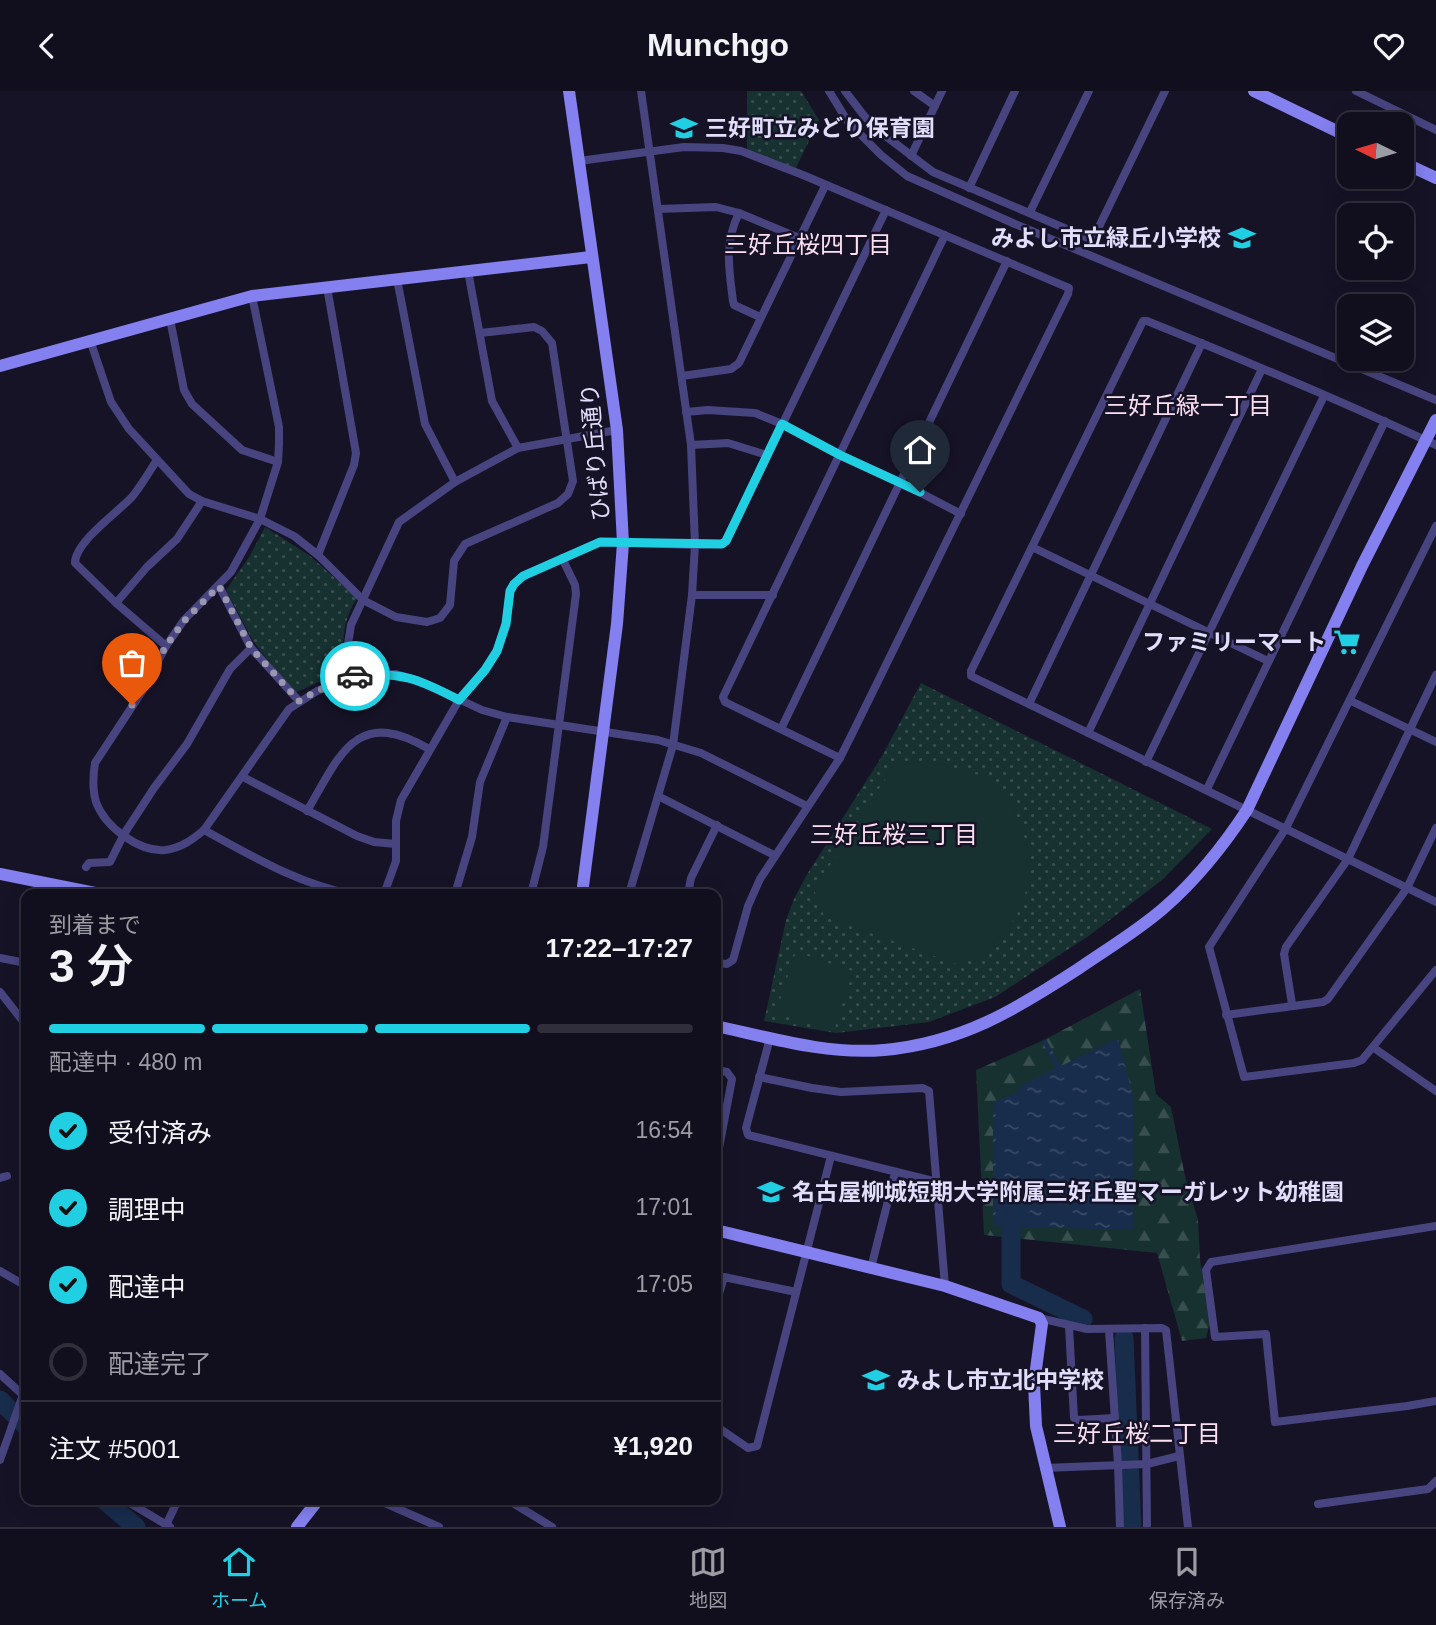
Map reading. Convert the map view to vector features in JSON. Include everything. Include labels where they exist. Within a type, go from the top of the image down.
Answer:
[{"type":"street","name":"ひばり丘通り","points":[[569,91],[617,430],[624,543],[617,624],[583,889]]},
{"type":"street","points":[[630,889],[673,745],[692,596],[695,544],[691,445],[641,91]]},
{"type":"street","points":[[829,91],[848,122],[907,176],[990,214],[1436,400]]},
{"type":"street","points":[[845,91],[865,117],[911,156],[939,175],[1090,239],[1094,237],[1163,92]]},
{"type":"street","points":[[914,91],[935,106]]},
{"type":"street","points":[[911,156],[942,91]]},
{"type":"street","points":[[969,188],[1015,91]]},
{"type":"street","points":[[1030,212],[1089,91]]},
{"type":"street","points":[[1254,91],[1337,131]]},
{"type":"street","points":[[1356,91],[1436,130]]},
{"type":"street","points":[[579,161],[703,146],[732,149],[758,156],[1069,288],[839,758],[774,855],[748,906],[733,960],[727,964],[721,963]]},
{"type":"street","points":[[1414,168],[1436,178]]},
{"type":"street","points":[[682,376],[736,367],[825,186]]},
{"type":"street","points":[[658,209],[708,206],[739,213],[799,237]]},
{"type":"street","points":[[386,889],[396,861],[396,821],[401,800],[459,700],[485,670],[497,651],[506,624],[510,591],[514,584],[523,576],[600,542],[722,544],[726,541],[886,210]]},
{"type":"street","points":[[739,213],[731,232],[728,250],[733,301],[734,305],[760,317]]},
{"type":"street","points":[[839,758],[723,701],[945,235]]},
{"type":"street","points":[[0,366],[252,296],[591,257]]},
{"type":"street","points":[[781,729],[1007,261]]},
{"type":"street","points":[[468,271],[492,401],[518,448]]},
{"type":"street","points":[[397,279],[425,424],[454,482]]},
{"type":"street","points":[[318,555],[354,465],[356,453],[327,287]]},
{"type":"street","points":[[252,296],[279,427],[278,462],[260,519],[239,561],[219,586],[184,621],[166,646],[143,690],[95,763],[93,788],[96,802],[112,825],[141,845],[153,849],[167,850],[187,844],[204,830],[243,777],[277,723],[299,701],[351,677],[388,674],[407,677],[507,717],[637,735],[701,753],[807,806]]},
{"type":"street","points":[[170,319],[184,390],[192,404],[242,450],[278,462]]},
{"type":"street","points":[[1431,443],[1202,343],[1147,321],[1139,324],[971,671],[974,679],[1207,789],[1436,902]]},
{"type":"street","points":[[90,340],[111,402],[130,429],[189,494],[202,501],[260,519],[300,540],[363,600],[396,617],[427,622],[440,618],[450,605],[453,561],[465,544],[553,506],[568,494],[573,481],[554,350],[547,335],[531,327],[480,333]]},
{"type":"street","points":[[1029,704],[1202,343]]},
{"type":"street","points":[[1088,733],[1262,369]]},
{"type":"street","points":[[1146,762],[1324,396]]},
{"type":"street","points":[[686,412],[743,411],[782,424],[961,513]]},
{"type":"street","points":[[721,1027],[826,1049],[882,1050],[931,1042],[993,1021],[1028,1002],[1159,912],[1222,847],[1247,810],[1362,566],[1431,443],[1436,420]]},
{"type":"street","points":[[1207,789],[1385,421]]},
{"type":"street","points":[[351,677],[348,639],[351,625],[399,522],[454,482],[518,448],[617,430]]},
{"type":"street","points":[[691,445],[733,443],[767,455]]},
{"type":"street","points":[[157,460],[132,496],[91,535],[75,558],[75,563],[166,646]]},
{"type":"street","points":[[116,603],[185,529],[202,501]]},
{"type":"street","points":[[1436,526],[1286,828],[1209,947],[1244,1077],[1358,1062],[1374,1048],[1436,970]]},
{"type":"street","points":[[1032,547],[1268,661]]},
{"type":"street","points":[[532,889],[541,859],[576,594],[562,558]]},
{"type":"street","points":[[219,586],[251,648],[299,701]]},
{"type":"street","points":[[692,596],[773,595]]},
{"type":"street","points":[[86,867],[89,863],[110,862],[153,788],[187,744],[230,669],[251,648]]},
{"type":"street","points":[[1292,1005],[1284,954],[1286,947],[1348,859],[1436,675]]},
{"type":"street","points":[[1351,701],[1436,742]]},
{"type":"street","points":[[456,889],[472,837],[480,782],[507,717]]},
{"type":"street","points":[[307,811],[342,753],[360,738],[381,733],[401,734],[429,749]]},
{"type":"street","points":[[243,777],[366,840],[396,844]]},
{"type":"street","points":[[658,796],[774,855]]},
{"type":"street","points":[[689,889],[691,878],[717,825]]},
{"type":"street","points":[[1226,1015],[1323,1002],[1328,999],[1407,888],[1436,828]]},
{"type":"street","points":[[204,830],[300,880],[325,889]]},
{"type":"street","points":[[0,874],[75,889]]},
{"type":"street","points":[[0,958],[21,962]]},
{"type":"street","points":[[0,992],[21,1019]]},
{"type":"street","points":[[770,1038],[746,1128],[748,1135],[937,1182]]},
{"type":"street","points":[[1374,1048],[1433,1089],[1436,1078]]},
{"type":"street","points":[[721,1071],[727,1072],[732,1079],[721,1137]]},
{"type":"street","points":[[759,1077],[841,1092],[923,1088],[928,1090],[945,1286]]},
{"type":"street","points":[[721,1429],[748,1448],[757,1445],[831,1156]]},
{"type":"street","points":[[871,1268],[895,1173]]},
{"type":"street","points":[[1436,1226],[1211,1262],[1206,1270],[1215,1337],[1266,1335],[1275,1422],[1436,1401]]},
{"type":"street","points":[[721,1231],[945,1286],[1069,1326],[1109,1330],[1163,1328],[1169,1334],[1188,1527]]},
{"type":"street","points":[[0,1271],[21,1283]]},
{"type":"street","points":[[721,1287],[724,1277],[796,1292]]},
{"type":"street","points":[[1039,1318],[1042,1324],[1036,1361],[1036,1426],[1060,1527]]},
{"type":"street","points":[[1069,1326],[1074,1418],[1115,1418]]},
{"type":"street","points":[[1145,1328],[1147,1527]]},
{"type":"street","points":[[1109,1330],[1120,1527]]},
{"type":"street","points":[[0,1374],[21,1397]]},
{"type":"street","points":[[0,1460],[21,1404]]},
{"type":"street","points":[[1044,1468],[1147,1464],[1179,1456]]},
{"type":"street","points":[[1318,1504],[1428,1489],[1436,1481]]},
{"type":"street","points":[[133,1505],[168,1526],[176,1505]]},
{"type":"street","points":[[297,1527],[314,1505]]},
{"type":"street","points":[[389,1505],[439,1527]]},
{"type":"street","points":[[516,1505],[552,1527]]},
{"type":"green space","points":[[747,91],[801,91],[819,120],[794,172],[747,150]]},
{"type":"green space","points":[[265,527],[309,555],[357,598],[346,624],[343,642],[344,671],[294,693],[253,641],[226,590],[249,557]]},
{"type":"green space","points":[[921,683],[1212,829],[1162,880],[1090,935],[995,997],[929,1022],[836,1033],[764,1021],[786,920],[794,899],[882,756]]},
{"type":"green space","points":[[935,762],[982,776],[1013,807],[1029,850],[1028,886],[1016,917],[991,947],[959,965],[824,916],[814,890],[895,764]]},
{"type":"green space","points":[[796,952],[853,971],[834,1031],[776,1012]]},
{"type":"green space","points":[[1140,989],[1156,1094],[1171,1107],[1185,1176],[1198,1220],[1200,1259],[1210,1322],[1206,1338],[1182,1341],[1157,1253],[984,1235],[976,1070],[1044,1040]]},
{"type":"water","points":[[1118,1038],[1133,1096],[1133,1230],[993,1226],[993,1103],[1020,1091],[1020,1086],[1056,1068],[1042,1041],[1046,1039],[1061,1066]]},
{"type":"waterway","points":[[1022,1206],[1011,1221],[1011,1284],[1083,1319]]},
{"type":"waterway","points":[[1124,1338],[1132,1527]]},
{"type":"waterway","points":[[0,1400],[21,1421]]},
{"type":"waterway","points":[[110,1505],[136,1527]]},
{"type":"way so far","points":[[132,705],[166,646],[184,621],[219,586],[251,648],[299,701],[355,676]]},
{"type":"place","name":"三好町立みどり保育園","points":[[684,128]]},
{"type":"place","name":"みよし市立緑丘小学校","points":[[1242,238]]},
{"type":"place","name":"ファミリーマート","points":[[1347,642]]},
{"type":"place","name":"名古屋柳城短期大学附属三好丘聖マーガレット幼稚園","points":[[771,1192]]},
{"type":"place","name":"みよし市立北中学校","points":[[876,1380]]},
{"type":"district","name":"三好丘桜四丁目","points":[[808,244]]},
{"type":"district","name":"三好丘緑一丁目","points":[[1188,405]]},
{"type":"district","name":"三好丘桜三丁目","points":[[894,834]]},
{"type":"district","name":"三好丘桜二丁目","points":[[1137,1433]]},
{"type":"route","points":[[355,676],[396,674],[420,681],[459,700],[485,670],[497,651],[506,624],[510,591],[518,579],[600,542],[722,544],[726,541],[782,424],[840,455],[920,492]]}]
